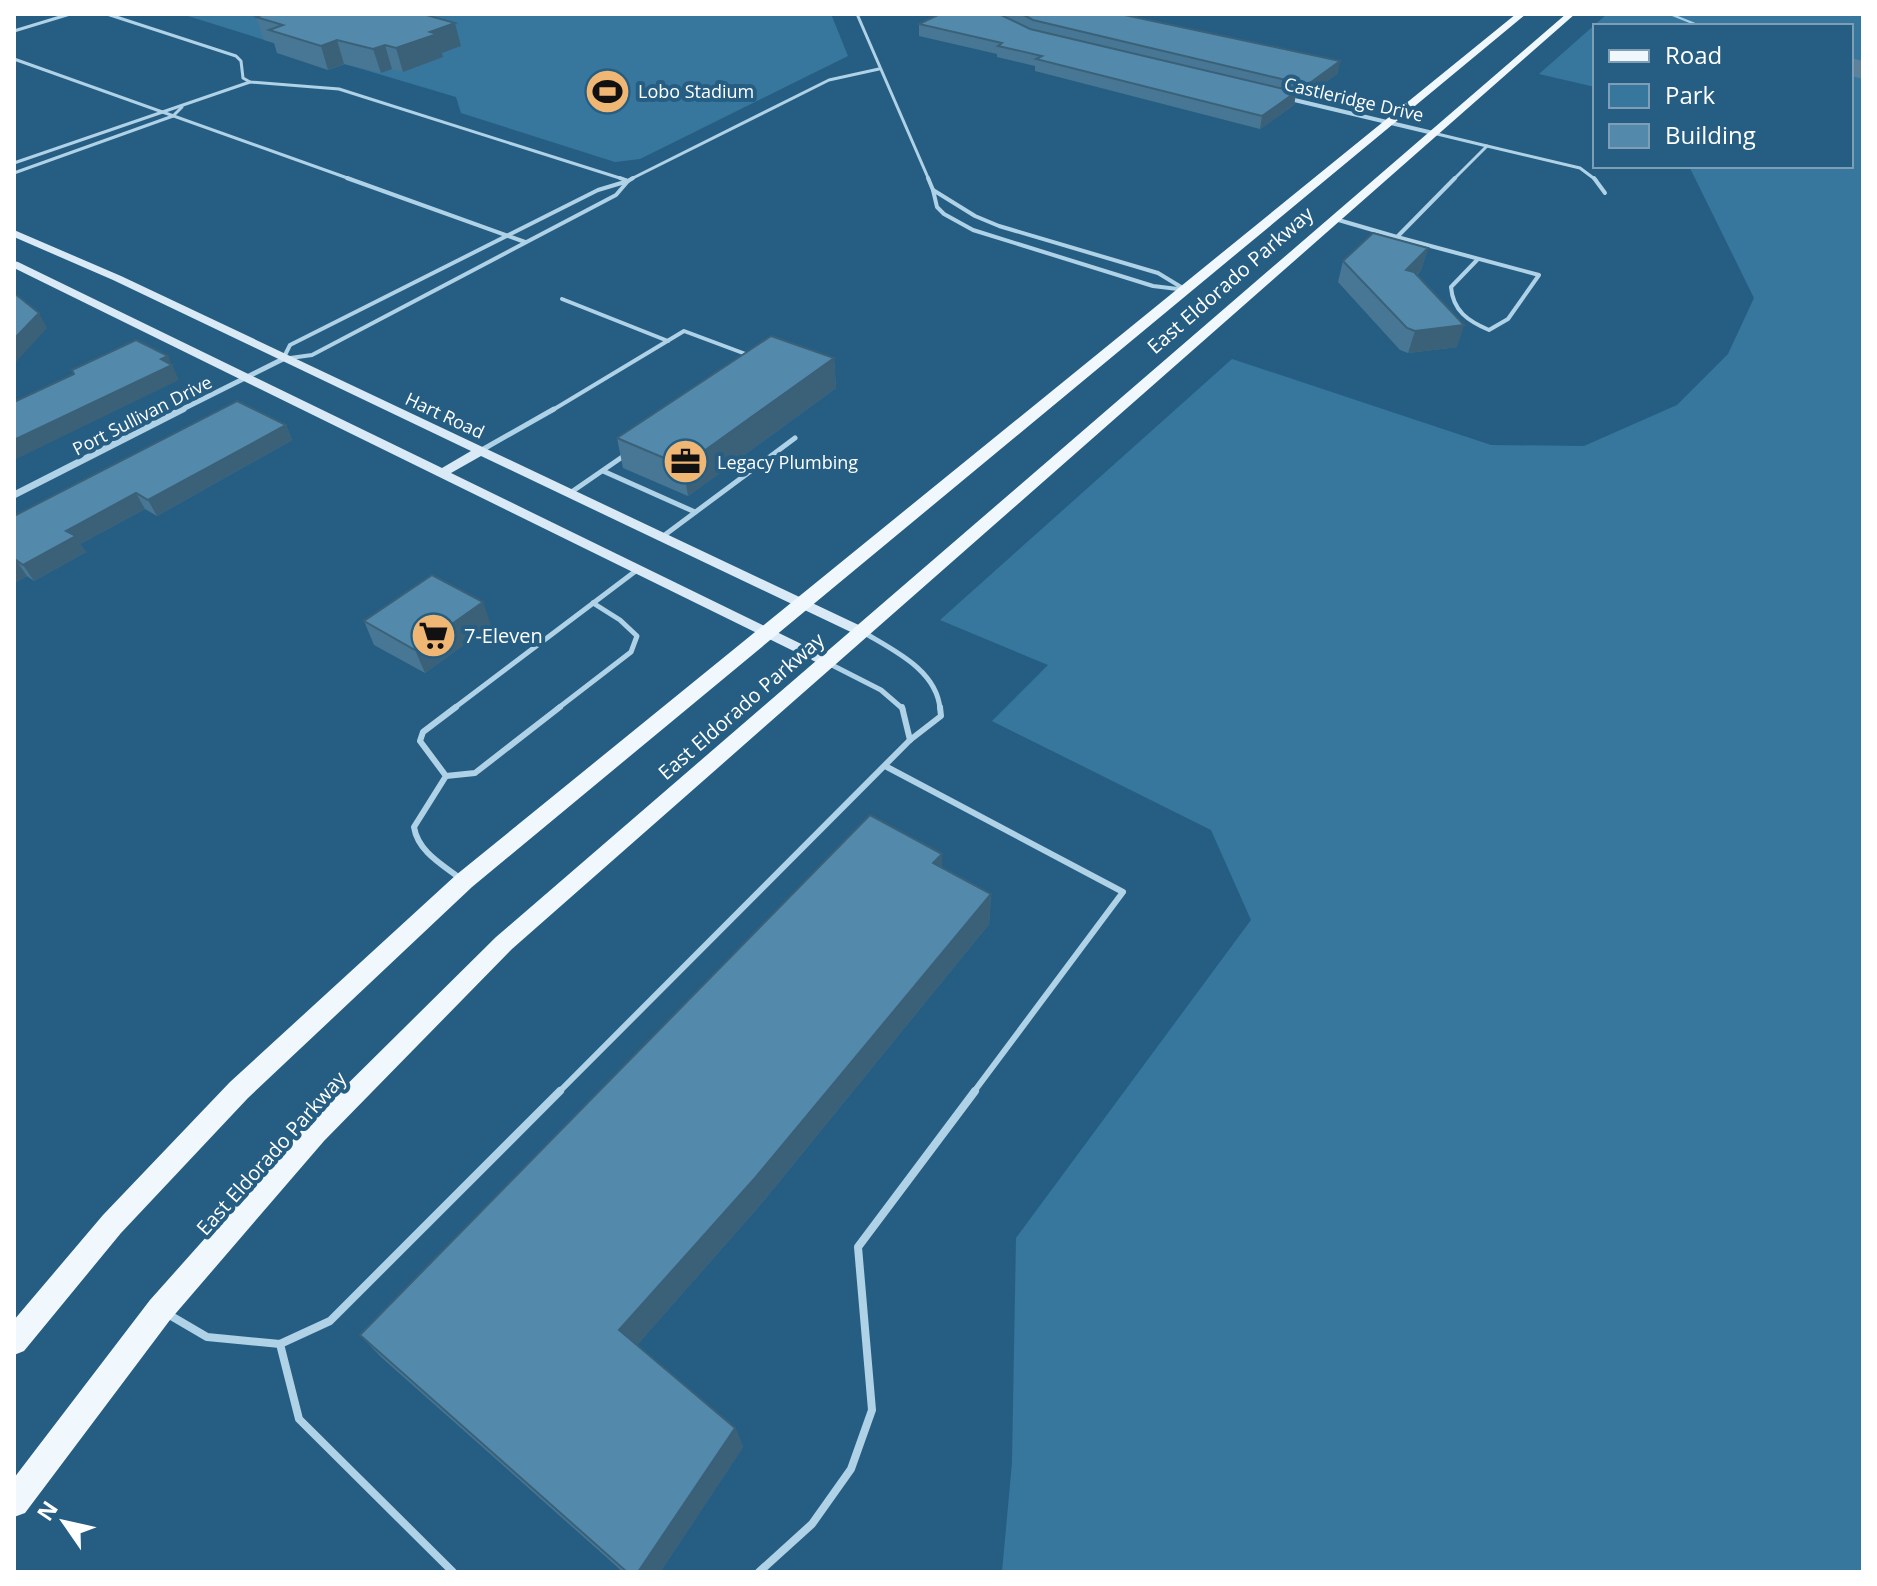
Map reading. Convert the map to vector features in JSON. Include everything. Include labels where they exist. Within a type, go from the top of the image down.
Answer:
[{"type":"main road","name":"East Eldorado Parkway","points":[[14,1341],[112,1224],[239,1090],[464,881],[1522,14]]},
{"type":"main road","name":"East Eldorado Parkway","points":[[14,1502],[160,1310],[315,1133],[504,943],[1571,14]]},
{"type":"street","name":"Castleridge Drive","points":[[1282,97],[1433,133]]},
{"type":"street","name":"Hart Road","points":[[14,233],[117,278],[860,631]]},
{"type":"street","points":[[14,264],[825,661]]},
{"type":"street","name":"Port Sullivan Drive","points":[[14,495],[283,359]]},
{"type":"street","points":[[443,473],[480,451]]},
{"type":"lane","points":[[14,31],[70,14]]},
{"type":"lane","points":[[107,14],[236,56],[241,61],[240,73],[250,82]]},
{"type":"lane","points":[[857,14],[933,190],[937,207],[944,214],[973,230],[1153,286],[1186,290]]},
{"type":"lane","points":[[14,59],[525,242]]},
{"type":"lane","points":[[283,359],[290,345],[598,190],[628,181],[829,80],[879,69]]},
{"type":"lane","points":[[14,163],[250,82],[339,89],[628,181]]},
{"type":"lane","points":[[14,173],[173,116],[182,107]]},
{"type":"lane","points":[[1433,133],[1580,168],[1591,174],[1605,193]]},
{"type":"lane","points":[[1397,237],[1487,146]]},
{"type":"lane","points":[[283,359],[312,355],[323,350],[616,195],[628,181]]},
{"type":"lane","points":[[933,190],[975,216],[999,226],[1158,273],[1186,290]]},
{"type":"lane","points":[[1335,219],[1539,275],[1508,319],[1489,330],[1463,318],[1451,297],[1451,287],[1478,259]]},
{"type":"lane","points":[[562,299],[668,341]]},
{"type":"lane","points":[[480,451],[684,331],[757,359]]},
{"type":"lane","points":[[662,537],[795,438]]},
{"type":"lane","points":[[570,493],[639,446]]},
{"type":"lane","points":[[603,471],[695,512]]},
{"type":"lane","points":[[446,776],[420,741],[423,732],[637,570]]},
{"type":"lane","points":[[446,776],[475,773],[631,652],[637,636],[620,620],[593,603]]},
{"type":"lane","points":[[160,1310],[207,1337],[280,1344],[330,1321],[887,767],[910,740],[941,716],[939,694],[912,662],[860,631]]},
{"type":"lane","points":[[825,661],[881,690],[903,708],[910,740]]},
{"type":"lane","points":[[759,1572],[812,1524],[851,1469],[872,1410],[858,1247],[1123,892],[887,767]]},
{"type":"lane","points":[[446,776],[439,792],[416,820],[413,834],[418,843],[464,881]]},
{"type":"lane","points":[[280,1344],[299,1419],[453,1572]]},
{"type":"green space","name":"Lobo Stadium","points":[[831,14],[848,56],[640,159],[615,162],[461,113],[456,97],[345,64],[328,70],[290,48],[188,16]]},
{"type":"green space","points":[[1607,14],[1863,14],[1863,1572],[1002,1572],[1012,1463],[1016,1238],[1251,920],[1211,830],[992,721],[1048,665],[940,620],[1232,359],[1491,445],[1584,446],[1677,405],[1728,354],[1754,298],[1690,168],[1853,168],[1853,24],[1596,24]]},
{"type":"green space","points":[[1593,26],[1593,87],[1539,74]]},
{"type":"building","points":[[264,14],[423,14],[455,23],[430,32],[437,34],[396,48],[385,45],[373,49],[337,40],[321,46],[269,30],[283,25],[256,17]]},
{"type":"building","points":[[940,14],[999,14],[1030,29],[1296,92],[1262,116],[1036,59],[1042,56],[998,46],[1002,43],[919,24]]},
{"type":"building","points":[[1022,14],[1120,14],[1340,61],[1307,85],[1033,20]]},
{"type":"building","points":[[1373,233],[1428,248],[1406,270],[1414,272],[1464,325],[1415,331],[1407,328],[1343,261]]},
{"type":"building","points":[[14,293],[39,313],[14,339]]},
{"type":"building","points":[[771,336],[834,358],[683,466],[617,438]]},
{"type":"building","points":[[136,340],[168,356],[161,359],[172,365],[14,440],[14,402]]},
{"type":"building","points":[[237,401],[286,425],[148,500],[136,493],[66,531],[76,536],[23,565],[14,561],[14,516]]},
{"type":"building","points":[[432,575],[483,602],[415,650],[364,621]]},
{"type":"building","points":[[870,815],[942,854],[933,863],[991,894],[755,1178],[619,1330],[735,1428],[638,1572],[627,1572],[360,1335]]},
{"type":"waterway","points":[[1669,14],[1696,24]]},
{"type":"waterway","points":[[1853,68],[1863,70]]},
{"type":"place","name":"Lobo Stadium","points":[[607,91]]},
{"type":"place","name":"Legacy Plumbing","points":[[686,462]]},
{"type":"place","name":"7-Eleven","points":[[433,635]]}]
